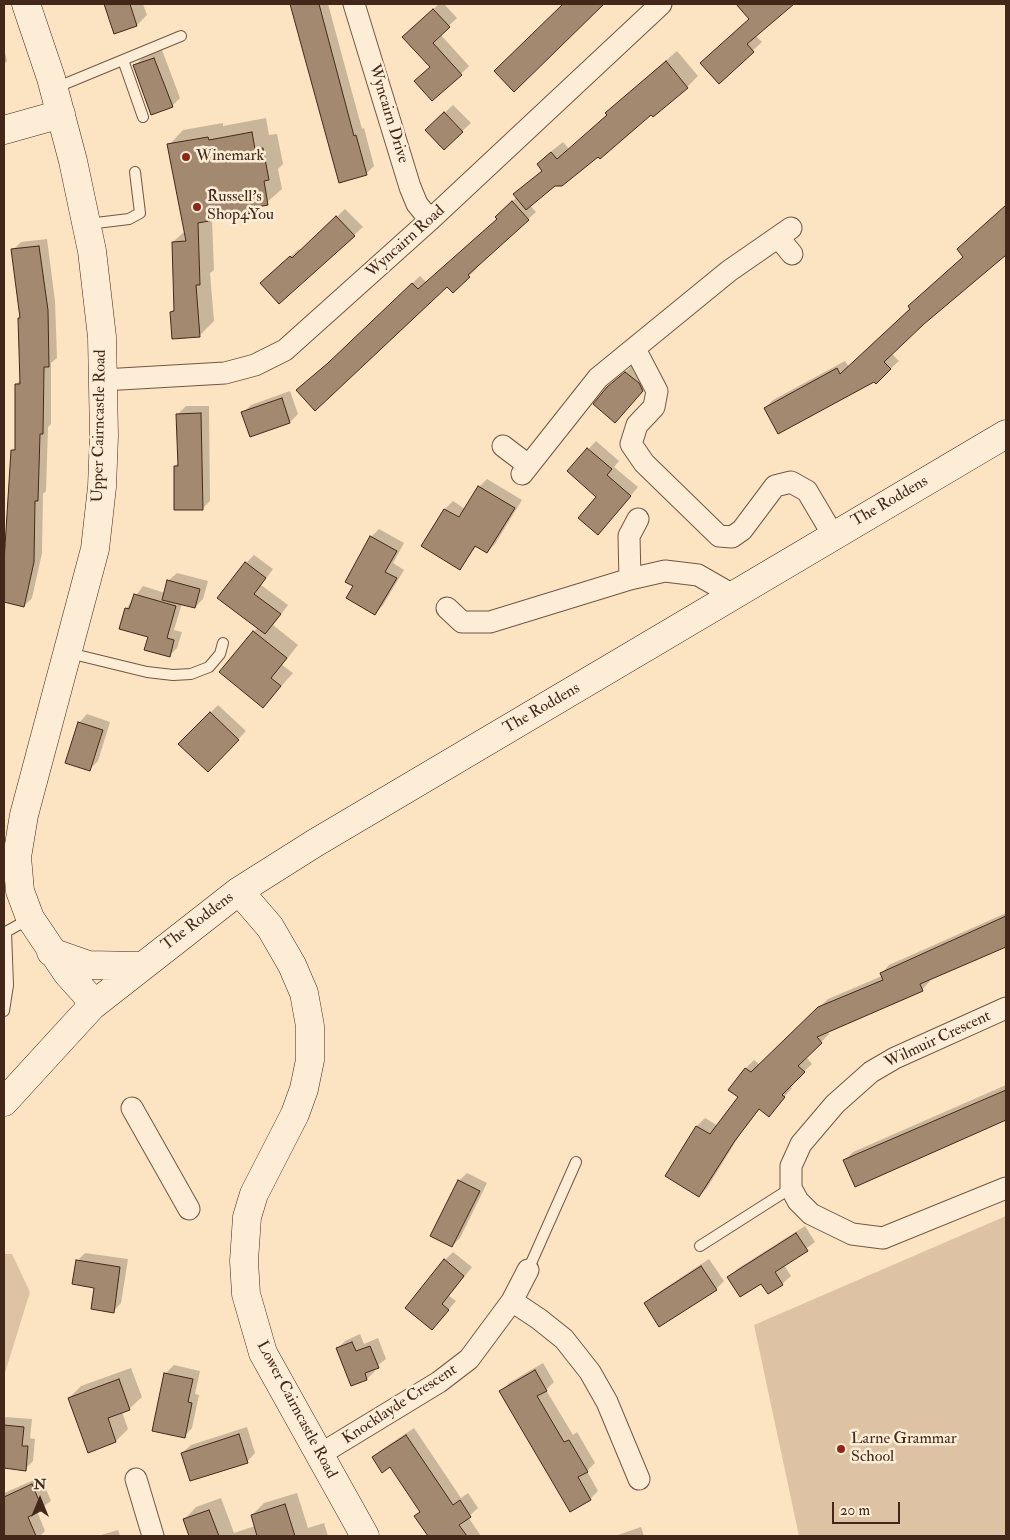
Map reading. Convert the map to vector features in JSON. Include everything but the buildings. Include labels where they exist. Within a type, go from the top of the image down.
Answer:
[{"type":"street","name":"Upper Cairncastle Road","points":[[26,4],[54,88],[74,161],[87,224],[98,296],[103,380],[102,487],[95,549],[20,835],[16,892],[51,952],[66,973],[86,994],[92,1006]]},
{"type":"street","name":"Wyncairn Drive","points":[[354,4],[410,187],[418,204],[430,220]]},
{"type":"street","name":"Wyncairn Road","points":[[103,380],[213,375],[240,369],[270,358],[294,343],[430,220],[661,4]]},
{"type":"street","points":[[4,130],[61,114]]},
{"type":"street","points":[[504,446],[525,469],[598,378],[729,271],[784,233],[792,254]]},
{"type":"street","points":[[635,349],[657,390],[654,407],[637,425],[631,444],[644,463],[719,536],[732,537],[742,530],[775,486],[791,482],[807,491],[833,535]]},
{"type":"street","name":"The Roddens","points":[[4,1102],[92,1006],[140,966],[239,891],[315,843],[1006,434]]},
{"type":"street","points":[[630,579],[629,536],[638,519]]},
{"type":"street","points":[[447,608],[462,622],[490,622],[630,579],[665,571],[698,576],[733,595]]},
{"type":"street","name":"Lower Cairncastle Road","points":[[239,891],[270,927],[292,965],[304,993],[310,1026],[310,1060],[304,1089],[295,1114],[254,1194],[247,1217],[244,1261],[246,1294],[263,1353],[365,1536]]},
{"type":"street","points":[[51,952],[88,965],[140,966]]},
{"type":"street","name":"Wilmuir Crescent","points":[[791,1188],[791,1166],[801,1144],[835,1104],[871,1072],[895,1058],[1006,1008]]},
{"type":"street","points":[[132,1108],[189,1209]]},
{"type":"street","points":[[791,1188],[798,1201],[811,1214],[852,1234],[883,1238],[1006,1188]]},
{"type":"street","name":"Knocklayde Crescent","points":[[319,1455],[454,1371],[475,1352],[512,1301],[528,1270]]},
{"type":"street","points":[[512,1301],[539,1318],[564,1339],[590,1372],[607,1402],[639,1479]]},
{"type":"street","points":[[136,1479],[153,1536]]},
{"type":"lane","points":[[54,88],[181,36]]},
{"type":"lane","points":[[123,60],[143,117]]},
{"type":"lane","points":[[87,224],[129,219],[140,213],[135,172]]},
{"type":"lane","points":[[68,653],[147,672],[173,675],[191,674],[209,667],[220,654],[223,643]]},
{"type":"lane","points":[[4,1011],[8,984],[5,933],[30,918]]},
{"type":"lane","points":[[528,1270],[576,1162]]},
{"type":"lane","points":[[700,1246],[791,1188]]},
{"type":"shaded area","name":"Larne Grammar School","points":[[1006,1216],[1006,1536],[799,1536],[754,1325]]},
{"type":"shaded area","points":[[4,1254],[12,1254],[30,1292],[4,1376]]},
{"type":"place","name":"Winemark","points":[[186,157]]},
{"type":"place","name":"Russell's Shop4You","points":[[197,207]]},
{"type":"place","name":"Larne Grammar School","points":[[841,1449]]}]
